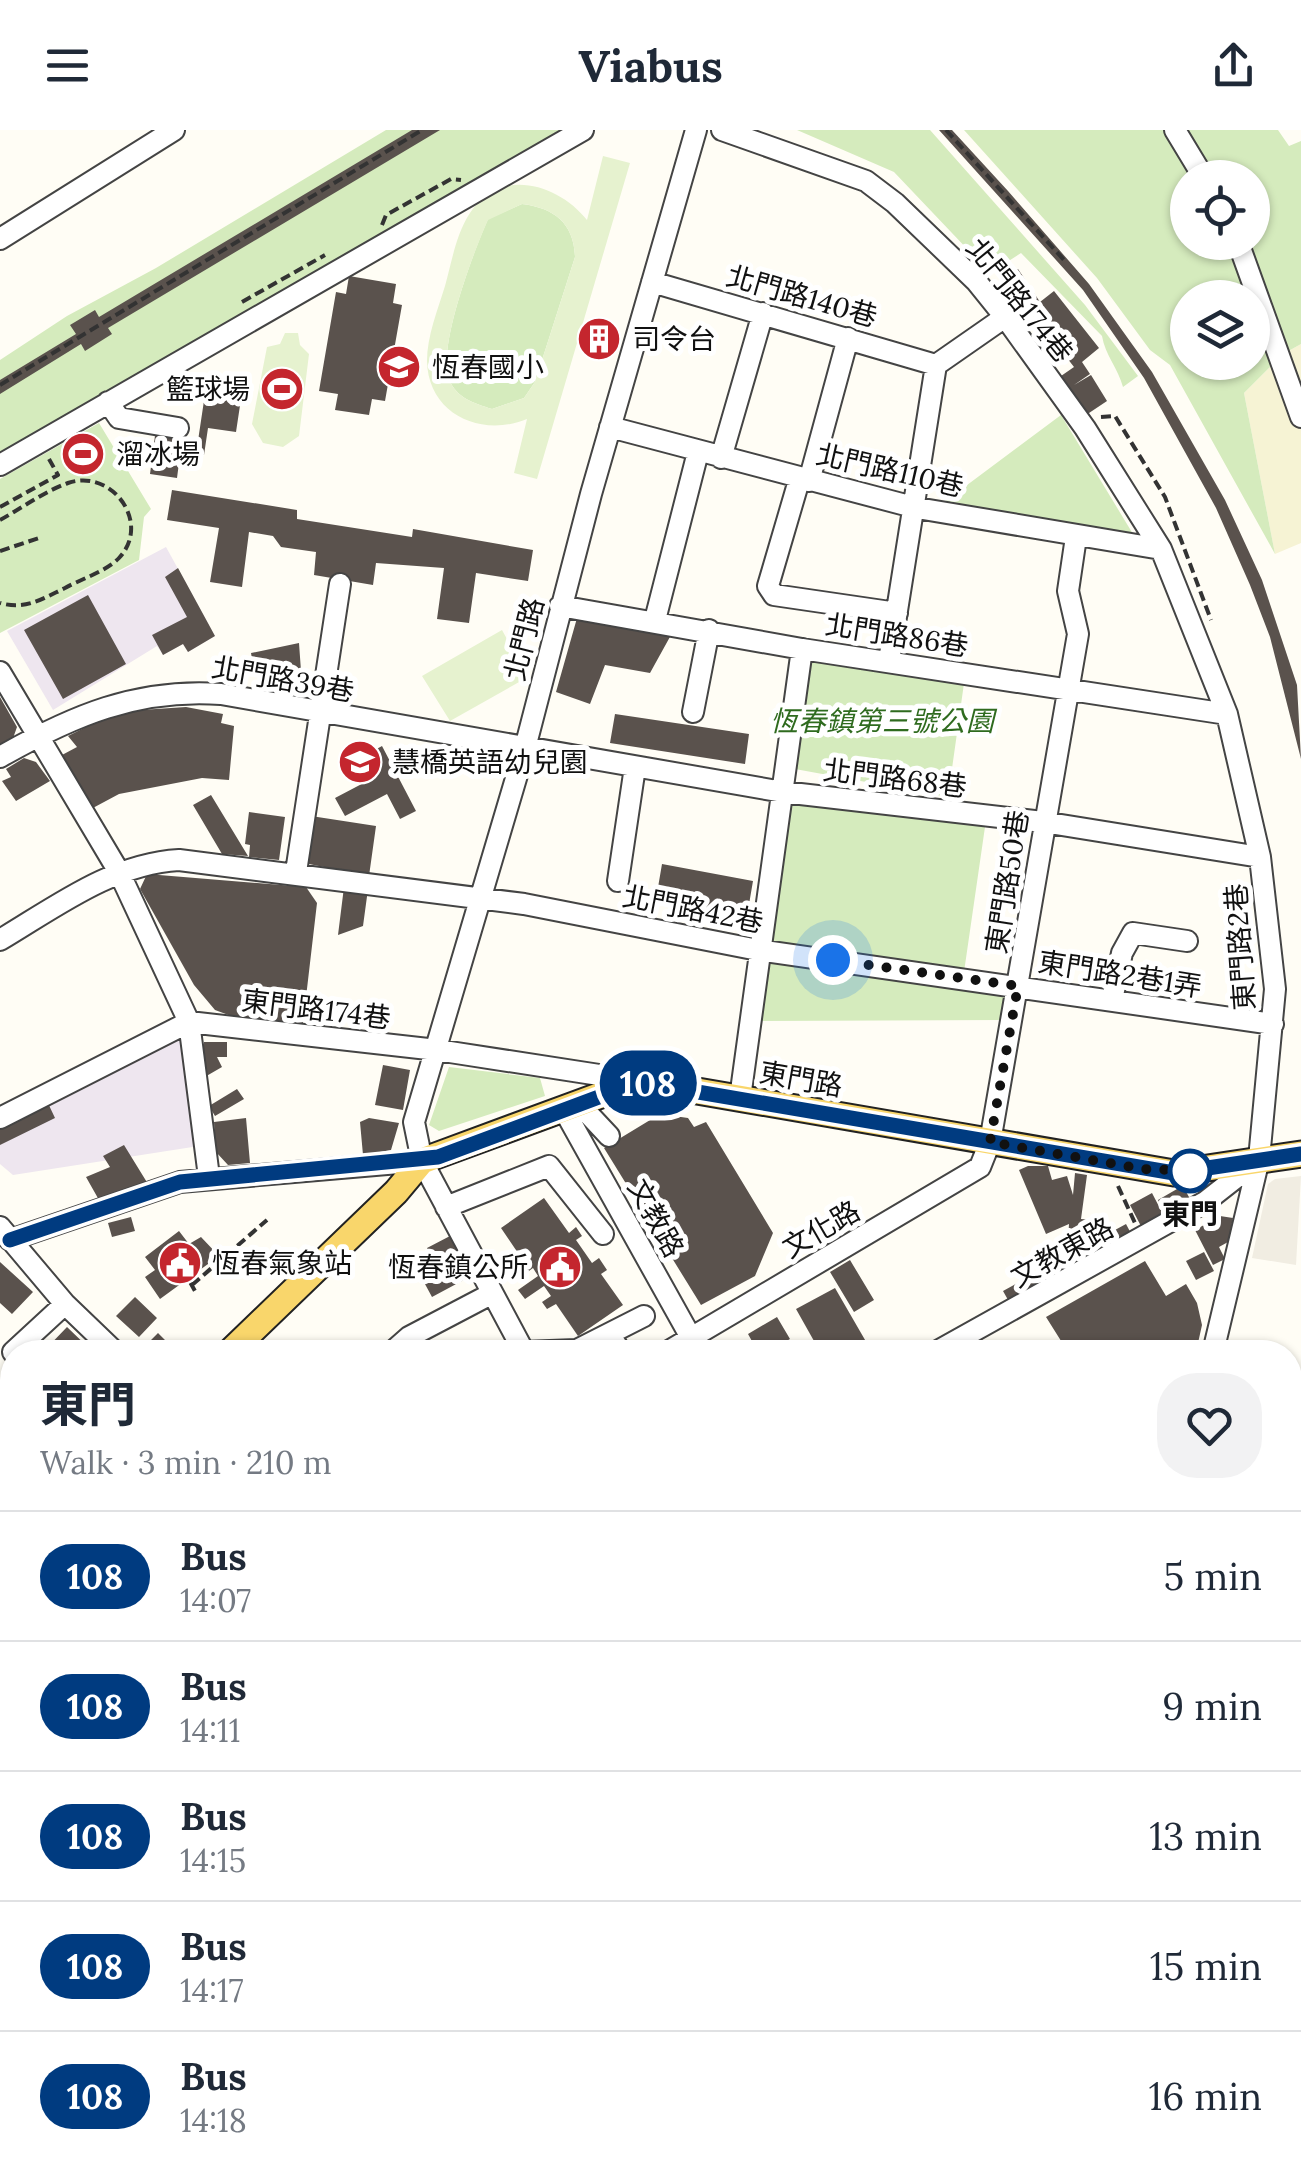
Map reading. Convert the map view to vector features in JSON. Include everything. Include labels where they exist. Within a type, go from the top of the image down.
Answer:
[{"type":"main road","name":"東門路","points":[[639,1082],[1174,1173],[1301,1154]]},
{"type":"main road","points":[[242,1340],[396,1192],[422,1160],[639,1082]]},
{"type":"street","points":[[0,239],[174,130]]},
{"type":"street","points":[[0,464],[583,130]]},
{"type":"street","name":"北門路","points":[[422,1160],[414,1122],[525,748],[560,606],[696,130]]},
{"type":"street","name":"北門路174巷","points":[[722,130],[866,181],[895,203],[976,281],[1005,317],[1085,428],[1161,549]]},
{"type":"street","points":[[1175,130],[1193,160]]},
{"type":"street","points":[[1245,260],[1300,413]]},
{"type":"street","name":"北門路140巷","points":[[652,282],[936,364]]},
{"type":"street","points":[[721,458],[763,313]]},
{"type":"street","points":[[890,661],[936,364],[1005,317]]},
{"type":"street","points":[[848,338],[768,586],[774,594],[897,613]]},
{"type":"street","points":[[108,402],[119,418],[178,428]]},
{"type":"street","name":"北門路110巷","points":[[610,427],[916,508],[1161,549]]},
{"type":"street","points":[[655,620],[698,452]]},
{"type":"street","name":"東門路50巷","points":[[990,1142],[1078,634],[1068,592],[1076,537]]},
{"type":"street","name":"東門路2巷","points":[[1161,549],[1227,714],[1260,857],[1275,989],[1259,1159],[1216,1340]]},
{"type":"street","points":[[296,872],[340,584]]},
{"type":"street","name":"北門路86巷","points":[[560,606],[802,649],[1227,714]]},
{"type":"street","points":[[693,712],[709,630]]},
{"type":"street","points":[[740,1098],[802,649]]},
{"type":"street","points":[[0,672],[119,872],[189,1022],[209,1177]]},
{"type":"street","name":"北門路39巷","points":[[0,757],[38,735],[113,703],[181,691],[220,694],[525,748]]},
{"type":"street","name":"北門路68巷","points":[[525,748],[783,792],[1044,822],[1260,857]]},
{"type":"street","points":[[618,881],[635,767]]},
{"type":"street","points":[[0,940],[143,862],[179,860],[296,872],[478,898]]},
{"type":"street","name":"北門路42巷","points":[[478,898],[758,950],[1018,986]]},
{"type":"street","points":[[1112,1000],[1122,952],[1133,934],[1187,941]]},
{"type":"street","name":"東門路2巷1弄","points":[[1018,986],[1273,1024]]},
{"type":"street","points":[[0,1118],[189,1022]]},
{"type":"street","name":"東門路174巷","points":[[189,1022],[437,1050],[639,1082]]},
{"type":"street","points":[[572,1108],[609,1136]]},
{"type":"street","name":"文教路","points":[[572,1108],[692,1340]]},
{"type":"street","name":"文化路","points":[[703,1340],[980,1167],[990,1142]]},
{"type":"street","name":"文教東路","points":[[958,1340],[1205,1202],[1259,1159]]},
{"type":"street","points":[[102,1340],[65,1304],[5,1233],[209,1177],[422,1160],[517,1340]]},
{"type":"street","points":[[446,1207],[549,1166],[603,1234]]},
{"type":"street","points":[[405,1340],[491,1294]]},
{"type":"street","points":[[27,1340],[65,1304]]},
{"type":"street","points":[[597,1340],[644,1316]]},
{"type":"street","points":[[609,1334],[613,1340]]},
{"type":"path","points":[[0,385],[422,130]]},
{"type":"path","points":[[946,130],[1064,260]]},
{"type":"path","points":[[0,507],[58,472],[50,459],[33,468]]},
{"type":"path","points":[[0,520],[69,482],[86,480],[114,490],[131,517],[131,534],[118,560],[32,605],[0,603]]},
{"type":"path","points":[[7,503],[12,513]]},
{"type":"path","points":[[0,551],[42,537]]},
{"type":"path","points":[[1108,1164],[1143,1238]]},
{"type":"path","points":[[192,1286],[267,1220]]},
{"type":"shaded area","points":[[1301,344],[1301,543],[1275,554],[1244,393],[1257,380],[1270,380],[1270,367]]},
{"type":"shaded area","points":[[166,547],[215,636],[188,652],[183,644],[163,655],[157,646],[53,710],[7,631]]},
{"type":"shaded area","points":[[182,1033],[199,1146],[13,1175],[0,1164],[0,1123]]},
{"type":"shaded area","points":[[1301,1176],[1296,1265],[1252,1258],[1268,1184],[1275,1179]]},
{"type":"green space","points":[[386,130],[563,130],[0,452],[0,360],[67,316],[156,268]]},
{"type":"green space","points":[[797,130],[930,130],[1085,305],[1138,376],[1123,387],[1102,336],[1021,253],[990,273],[894,172]]},
{"type":"green space","points":[[964,130],[1278,130],[1289,146],[1301,141],[1301,344],[1270,367],[1270,280],[1170,280],[1170,365],[1150,350],[1097,278]]},
{"type":"green space","points":[[603,156],[630,163],[537,479],[514,473],[527,419],[510,424],[475,423],[447,408],[430,379],[429,342],[458,239],[465,221],[482,198],[497,189],[529,185],[561,197],[587,220]],"holes":[[[522,204],[544,209],[560,219],[571,235],[575,257],[535,382],[524,398],[492,409],[472,402],[452,385],[448,345],[466,275],[488,220]]]},
{"type":"green space","points":[[522,204],[544,209],[560,219],[571,235],[575,257],[535,382],[524,398],[492,409],[456,391],[449,379],[448,345],[459,299],[488,219]]},
{"type":"green space","name":"籃球場","points":[[285,333],[298,333],[300,345],[309,354],[299,436],[283,447],[263,443],[252,424],[267,347],[280,344]]},
{"type":"green space","points":[[1178,380],[1257,380],[1244,393],[1275,554]]},
{"type":"green space","points":[[1061,415],[1133,534],[943,503]]},
{"type":"green space","points":[[99,423],[151,509],[144,517],[139,560],[0,633],[0,479]]},
{"type":"green space","points":[[502,630],[528,677],[450,721],[422,676]]},
{"type":"green space","name":"恆春鎮第三號公園","points":[[809,648],[966,669],[948,797],[795,769]]},
{"type":"green space","points":[[792,785],[986,820],[964,972],[1007,982],[1003,1020],[756,1021]]},
{"type":"green space","points":[[449,1067],[540,1078],[545,1096],[439,1131],[429,1125]]},
{"type":"building","points":[[412,130],[440,130],[108,328],[112,334],[85,351],[81,344],[0,394],[0,380],[76,334],[70,325],[95,310],[99,317]]},
{"type":"building","points":[[939,130],[952,130],[1008,191],[1089,284],[1152,372],[1225,500],[1262,580],[1297,685],[1301,759],[1270,637],[1250,585],[1216,508],[1144,378],[1083,290]]},
{"type":"building","points":[[1018,269],[1040,302],[1054,291],[1099,348],[1082,362],[1090,374],[1074,385],[1091,375],[1107,401],[1086,415],[1061,376],[1074,367],[1030,310],[1034,307],[1028,301],[1018,309],[998,284]]},
{"type":"building","points":[[349,276],[396,284],[393,303],[402,305],[385,401],[372,399],[369,415],[335,410],[338,394],[319,391],[336,292],[346,294]]},
{"type":"building","name":"司令台","points":[[592,319],[615,324],[606,360],[583,354]]},
{"type":"building","points":[[208,374],[244,379],[236,432],[208,428],[204,455],[196,454]]},
{"type":"building","points":[[156,428],[183,432],[177,478],[150,474]]},
{"type":"building","points":[[172,490],[297,510],[297,519],[412,537],[413,529],[533,550],[528,581],[476,573],[469,623],[437,619],[444,568],[376,563],[373,585],[314,575],[316,552],[281,547],[273,536],[249,532],[242,587],[210,582],[219,528],[167,520]]},
{"type":"building","points":[[178,568],[215,636],[188,652],[183,644],[163,655],[152,635],[187,617],[165,577]]},
{"type":"building","points":[[88,595],[126,664],[63,699],[24,630]]},
{"type":"building","points":[[579,611],[671,635],[650,673],[605,665],[590,704],[556,692]]},
{"type":"building","points":[[299,643],[301,671],[267,679],[265,668],[254,670],[251,653]]},
{"type":"building","points":[[0,697],[17,727],[12,741],[0,748]]},
{"type":"building","points":[[186,707],[223,714],[221,723],[234,726],[229,780],[202,778],[119,794],[91,809],[62,755],[77,747],[68,736],[98,721],[141,710]]},
{"type":"building","points":[[615,714],[749,734],[745,764],[610,743]]},
{"type":"building","points":[[382,746],[416,811],[400,819],[387,794],[345,816],[335,798],[375,777],[364,756]]},
{"type":"building","points":[[24,758],[36,762],[50,781],[16,801],[2,781],[11,777],[6,769]]},
{"type":"building","points":[[211,795],[248,856],[222,854],[193,805]]},
{"type":"building","points":[[249,812],[285,817],[279,860],[249,857],[250,845],[245,844]]},
{"type":"building","points":[[311,816],[376,826],[369,876],[309,864],[306,857]]},
{"type":"building","points":[[662,864],[753,881],[747,916],[656,899]]},
{"type":"building","points":[[147,874],[306,887],[317,903],[303,1023],[234,1017],[215,1010],[194,985],[140,889]]},
{"type":"building","points":[[344,887],[368,889],[363,926],[338,935]]},
{"type":"building","points":[[204,1042],[227,1042],[227,1057],[217,1057],[222,1067],[203,1078]]},
{"type":"building","points":[[383,1065],[410,1070],[403,1110],[375,1105]]},
{"type":"building","points":[[237,1089],[244,1099],[215,1116],[209,1106]]},
{"type":"building","points":[[46,1099],[55,1118],[0,1145],[0,1122]]},
{"type":"building","points":[[660,1114],[688,1118],[694,1127],[706,1122],[773,1233],[755,1276],[701,1305],[604,1148]]},
{"type":"building","points":[[246,1118],[250,1163],[228,1165],[216,1152],[214,1122]]},
{"type":"building","points":[[369,1118],[399,1123],[391,1150],[363,1155],[360,1122]]},
{"type":"building","points":[[124,1145],[148,1184],[99,1200],[86,1177],[110,1167],[103,1156]]},
{"type":"building","points":[[1048,1166],[1052,1180],[1067,1176],[1073,1195],[1075,1173],[1087,1175],[1081,1219],[1094,1220],[1091,1242],[1068,1240],[1069,1224],[1046,1234],[1019,1170]]},
{"type":"building","points":[[1177,1189],[1185,1190],[1193,1204],[1168,1218],[1158,1200]]},
{"type":"building","points":[[1152,1193],[1166,1220],[1144,1232],[1130,1205]]},
{"type":"building","name":"恆春鎮公所","points":[[544,1198],[569,1233],[576,1227],[582,1236],[576,1240],[592,1263],[599,1258],[607,1270],[601,1274],[623,1305],[578,1336],[556,1304],[547,1309],[542,1302],[551,1296],[544,1286],[525,1299],[518,1290],[538,1276],[533,1268],[522,1276],[514,1265],[522,1259],[501,1228]]},
{"type":"building","points":[[1220,1216],[1233,1218],[1228,1242],[1219,1247],[1225,1259],[1213,1265],[1195,1230]]},
{"type":"building","points":[[131,1217],[135,1231],[112,1237],[108,1223]]},
{"type":"building","points":[[1126,1224],[1135,1241],[1012,1307],[1003,1291]]},
{"type":"building","name":"恆春氣象站","points":[[179,1231],[189,1244],[201,1237],[219,1256],[160,1299],[145,1277],[155,1270],[145,1257]]},
{"type":"building","points":[[450,1236],[473,1275],[432,1297],[419,1273],[428,1267],[432,1257],[427,1248]]},
{"type":"building","points":[[1204,1252],[1214,1271],[1196,1280],[1186,1261]]},
{"type":"building","points":[[850,1260],[874,1300],[854,1312],[830,1272]]},
{"type":"building","points":[[1145,1261],[1166,1296],[1186,1284],[1197,1303],[1202,1325],[1199,1340],[1060,1340],[1046,1317]]},
{"type":"building","points":[[0,1262],[33,1292],[12,1314],[0,1303]]},
{"type":"building","points":[[835,1288],[865,1340],[813,1340],[796,1309]]},
{"type":"building","points":[[135,1297],[157,1318],[139,1337],[116,1316]]},
{"type":"building","points":[[777,1317],[790,1339],[751,1340],[748,1334]]},
{"type":"building","points":[[67,1327],[81,1340],[55,1340]]},
{"type":"bus line","name":"108","points":[[10,1240],[180,1182],[438,1157],[639,1082],[1174,1173],[1301,1154]]},
{"type":"place","name":"司令台","points":[[599,339]]},
{"type":"place","name":"恆春國小","points":[[399,367]]},
{"type":"place","name":"籃球場","points":[[282,389]]},
{"type":"place","name":"溜冰場","points":[[83,454]]},
{"type":"place","name":"慧橋英語幼兒園","points":[[360,762]]},
{"type":"place","name":"東門","points":[[1190,1171]]},
{"type":"place","name":"恆春氣象站","points":[[180,1263]]},
{"type":"place","name":"恆春鎮公所","points":[[560,1267]]},
{"type":"route","points":[[833,960],[1018,986],[990,1142],[1143,1169],[1195,1171],[1190,1171]]}]
